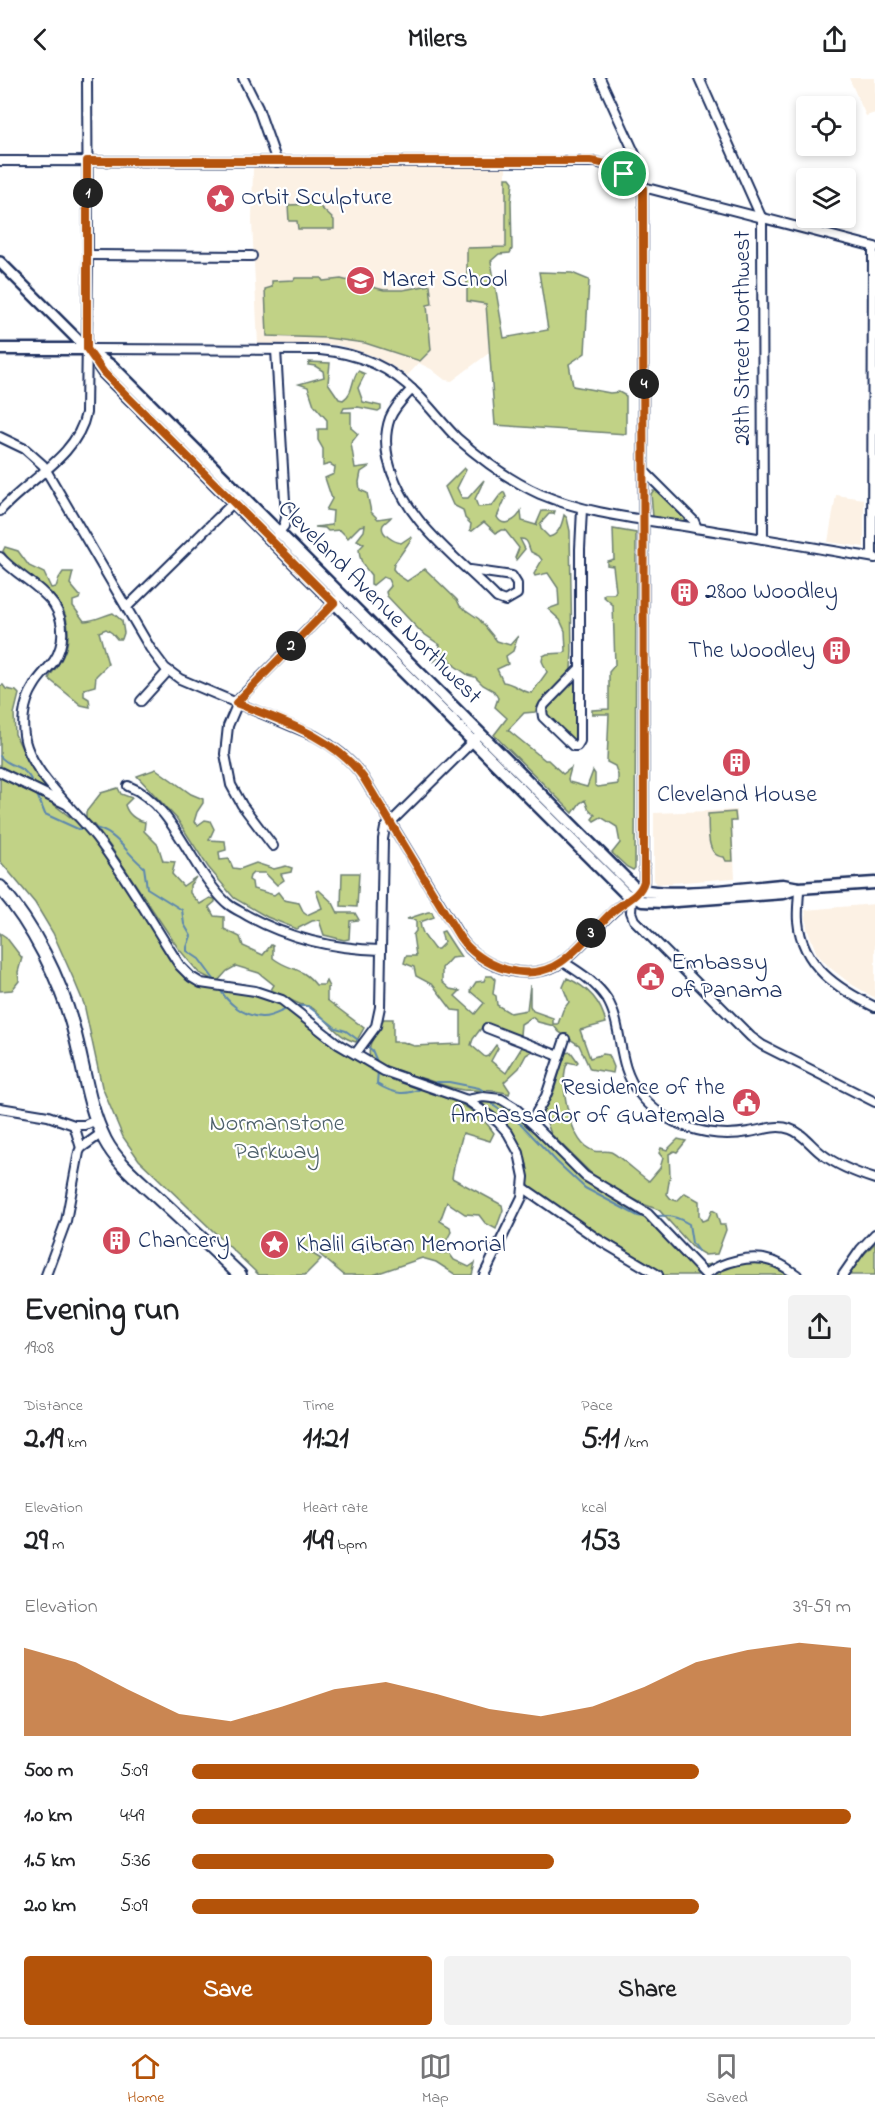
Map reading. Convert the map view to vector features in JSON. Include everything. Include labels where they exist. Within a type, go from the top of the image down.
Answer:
[{"type":"main road","points":[[0,349],[87,349]]},
{"type":"main road","name":"Cleveland Avenue Northwest","points":[[87,349],[104,373],[170,431],[579,840],[622,891],[636,894]]},
{"type":"main road","points":[[636,894],[654,902],[716,894],[784,893],[799,888],[875,883]]},
{"type":"main road","points":[[0,887],[38,943],[58,985],[73,1027],[85,1087],[96,1120],[107,1143],[130,1172],[240,1275]]},
{"type":"street","points":[[0,511],[73,443],[84,420],[87,403],[87,78]]},
{"type":"street","points":[[243,78],[258,108],[278,162]]},
{"type":"street","points":[[600,78],[639,163],[643,188],[644,878],[631,912],[634,920],[751,1037],[762,1045],[875,1102]]},
{"type":"street","name":"28th Street Northwest","points":[[699,78],[762,219],[763,539]]},
{"type":"street","points":[[0,161],[590,161],[616,168],[643,188],[874,247],[873,557],[582,509],[533,490],[494,468],[458,438],[412,389],[380,366],[352,355],[320,350],[87,349]]},
{"type":"street","points":[[88,255],[252,256]]},
{"type":"street","name":"Cleveland Avenue Northwest","points":[[0,262],[87,349]]},
{"type":"street","points":[[275,537],[284,526],[286,518],[276,350]]},
{"type":"street","points":[[412,389],[397,405],[387,426],[386,448],[393,477],[401,496],[413,514],[470,570],[501,600],[509,600],[517,594],[518,584],[512,576],[470,570]]},
{"type":"street","points":[[0,437],[25,449],[46,468],[153,653],[168,671],[180,679],[310,734],[339,751],[363,777],[459,936],[475,955],[494,966],[517,971],[546,969],[562,961],[614,910],[636,894]]},
{"type":"street","points":[[644,471],[694,521],[697,528]]},
{"type":"street","points":[[127,607],[237,498]]},
{"type":"street","points":[[580,668],[543,705],[542,710],[543,717],[573,746],[577,746],[580,741],[582,509]]},
{"type":"street","points":[[0,557],[48,598],[62,622],[63,635],[58,653],[30,692],[25,709],[23,726],[26,744],[32,759],[113,861],[180,966],[194,980],[218,987],[255,991],[274,996],[292,1006],[338,1044],[374,1066],[467,1100],[498,1122],[512,1139],[521,1162],[524,1188],[522,1197],[484,1275]]},
{"type":"street","points":[[273,846],[238,800],[227,770],[226,738],[236,703],[338,599]]},
{"type":"street","points":[[141,701],[168,671]]},
{"type":"street","points":[[356,1053],[376,1026],[378,1018],[385,828],[476,737]]},
{"type":"street","points":[[0,772],[69,806]]},
{"type":"street","points":[[128,786],[137,789],[172,824],[204,875],[230,906],[288,934],[343,948],[381,950]]},
{"type":"street","points":[[799,888],[799,926],[809,956],[832,983],[875,1007]]},
{"type":"street","points":[[562,961],[589,979],[606,999],[612,1012],[628,1076],[641,1096],[659,1113],[688,1128],[710,1133],[740,1134],[773,1127],[790,1129],[835,1163],[875,1179]]},
{"type":"street","points":[[487,1029],[560,1056]]},
{"type":"street","points":[[531,1122],[546,1096],[565,1039]]},
{"type":"street","points":[[467,1100],[493,1097],[514,1107],[585,1176],[652,1217],[706,1275],[729,1263],[760,1259],[778,1263],[797,1275]]},
{"type":"street","points":[[0,1108],[48,1116],[74,1125],[85,1125],[96,1120]]},
{"type":"street","points":[[74,1125],[81,1148]]},
{"type":"street","points":[[46,1275],[66,1221],[81,1148],[102,1133]]},
{"type":"street","points":[[524,1188],[599,1240],[658,1275]]},
{"type":"street","points":[[843,1275],[861,1249],[875,1234]]},
{"type":"shaded area","points":[[849,78],[875,78],[875,113],[866,116]]},
{"type":"shaded area","name":"Maret School","points":[[253,166],[506,166],[506,247],[467,248],[486,304],[489,353],[452,381],[445,380],[419,363],[407,376],[368,354],[338,345],[258,345],[252,221]]},
{"type":"shaded area","points":[[836,495],[864,499],[864,547],[828,542]]},
{"type":"shaded area","points":[[737,810],[737,821],[732,822],[735,878],[657,884],[654,880],[654,813]]},
{"type":"shaded area","points":[[875,904],[875,998],[851,984],[829,967],[817,954],[807,928],[805,910]]},
{"type":"green space","points":[[506,178],[510,178],[513,182],[512,249],[510,253],[499,254],[491,261],[504,338],[548,330],[539,272],[572,273],[589,280],[585,353],[569,364],[573,386],[610,393],[619,392],[626,396],[626,434],[495,425],[486,304],[467,301],[467,248],[506,247]]},
{"type":"green space","points":[[317,204],[334,220],[334,229],[298,229],[297,221],[289,221],[288,205]]},
{"type":"green space","points":[[295,278],[321,278],[323,281],[341,279],[384,290],[403,290],[430,285],[432,304],[427,305],[431,350],[420,361],[365,343],[327,338],[267,336],[265,289],[272,287],[272,281],[294,280]]},
{"type":"green space","points":[[309,362],[330,363],[328,383],[339,399],[343,400],[349,394],[358,371],[365,374],[358,388],[363,402],[381,406],[378,411],[358,407],[344,408],[342,412],[351,412],[351,428],[358,434],[351,443],[355,468],[370,466],[361,472],[359,482],[360,490],[367,493],[371,512],[378,519],[391,517],[382,528],[385,534],[392,539],[401,543],[412,538],[393,569],[407,581],[425,569],[457,600],[460,606],[479,619],[497,641],[510,645],[518,636],[513,651],[506,656],[508,664],[497,669],[503,682],[532,693],[547,672],[542,661],[543,656],[566,651],[565,631],[560,620],[548,609],[559,605],[558,588],[548,573],[535,576],[542,560],[531,552],[525,540],[520,539],[525,549],[516,560],[519,548],[505,530],[496,533],[484,522],[472,531],[470,530],[471,524],[465,518],[463,510],[453,505],[445,487],[464,468],[466,470],[457,488],[462,498],[468,498],[484,480],[475,499],[478,507],[492,506],[504,492],[506,497],[497,517],[500,521],[510,522],[521,511],[522,521],[536,525],[542,511],[555,511],[540,524],[541,529],[549,537],[558,532],[564,515],[567,518],[570,531],[571,669],[538,705],[535,712],[524,713],[508,730],[563,774],[571,768],[569,782],[587,787],[593,771],[595,785],[598,787],[618,784],[615,766],[607,762],[609,714],[592,714],[592,710],[609,709],[609,672],[615,665],[613,605],[603,596],[614,594],[616,591],[613,566],[607,565],[607,561],[614,559],[613,529],[636,533],[635,868],[633,870],[612,853],[620,843],[617,827],[601,817],[594,821],[592,819],[595,815],[588,808],[585,800],[573,813],[494,735],[507,718],[495,707],[498,698],[494,691],[455,666],[447,655],[441,655],[434,661],[440,652],[440,645],[421,632],[387,596],[386,592],[391,586],[388,579],[383,577],[373,585],[371,584],[371,575],[362,563],[359,553],[359,549],[364,544],[357,540],[364,531],[365,525],[360,526],[348,538],[340,530],[328,531],[325,528],[315,527],[332,525],[333,511],[326,510],[332,499],[325,478],[334,474],[335,467],[330,464],[323,466],[323,449],[318,440],[318,429],[327,429],[327,420],[314,405],[308,387],[299,384],[324,377],[323,371],[308,365]]},
{"type":"green space","points":[[656,491],[684,517],[684,522],[653,517],[651,494]]},
{"type":"green space","points":[[5,547],[18,551],[29,566],[44,573],[51,588],[56,587],[63,572],[73,572],[70,584],[80,596],[79,599],[73,601],[73,606],[84,621],[113,613],[122,621],[124,633],[122,639],[117,639],[106,629],[99,632],[108,664],[96,676],[95,686],[84,689],[84,696],[89,699],[90,707],[81,705],[49,679],[66,649],[67,620],[62,607],[54,597],[12,562],[3,551]]},
{"type":"green space","points":[[574,681],[577,681],[577,740],[572,741],[546,713],[549,706]]},
{"type":"green space","name":"Normanstone Parkway","points":[[3,685],[6,689],[19,694],[14,714],[15,734],[27,759],[42,776],[52,803],[87,830],[122,880],[169,959],[186,980],[201,987],[254,993],[283,1002],[295,1014],[382,1067],[412,1084],[457,1102],[486,1122],[494,1133],[490,1141],[463,1133],[452,1178],[502,1205],[503,1210],[496,1229],[485,1223],[479,1215],[465,1214],[447,1202],[440,1221],[450,1227],[451,1232],[444,1245],[437,1249],[437,1253],[449,1253],[454,1260],[469,1267],[475,1263],[472,1275],[456,1275],[436,1262],[422,1258],[373,1275],[344,1275],[311,1247],[308,1251],[321,1259],[305,1275],[259,1275],[139,1160],[123,1137],[102,1087],[84,1004],[53,933],[35,903],[0,861],[0,686]]},
{"type":"green space","points":[[156,769],[191,794],[203,799],[194,822],[198,825],[205,820],[210,821],[214,829],[209,840],[225,841],[226,850],[219,852],[220,860],[229,859],[233,868],[240,869],[256,863],[274,869],[286,866],[292,868],[291,872],[281,874],[284,880],[277,885],[265,873],[253,873],[249,880],[252,882],[253,889],[274,895],[278,892],[284,900],[299,903],[307,915],[322,908],[316,891],[319,890],[333,903],[338,913],[355,913],[359,920],[350,921],[349,939],[324,935],[319,920],[297,929],[267,917],[234,898],[208,867],[177,819],[137,776]]},
{"type":"green space","points":[[118,788],[121,794],[132,798],[125,805],[126,809],[138,820],[145,822],[144,831],[158,845],[163,861],[175,862],[172,874],[183,886],[196,877],[190,885],[190,893],[200,904],[210,898],[215,899],[209,907],[214,916],[224,917],[224,929],[240,937],[243,946],[263,955],[271,945],[273,946],[273,958],[305,974],[316,985],[324,985],[326,981],[329,987],[327,988],[327,1000],[364,1028],[356,1042],[344,1037],[313,1008],[271,990],[274,985],[259,973],[236,966],[227,971],[217,982],[199,973],[178,948],[110,846],[86,818],[86,812],[101,793]]},
{"type":"green space","points":[[735,812],[736,821],[731,821],[733,861],[726,861],[724,857],[718,856],[711,847],[708,834],[708,814]]},
{"type":"green space","points":[[342,873],[359,873],[357,907],[341,906]]},
{"type":"green space","points":[[432,912],[434,917],[420,922],[422,930],[434,949],[438,949],[444,943],[441,932],[444,931],[461,957],[451,958],[442,968],[442,982],[450,989],[460,991],[455,996],[475,1014],[484,1003],[470,991],[476,982],[484,981],[486,976],[492,976],[495,979],[493,994],[496,996],[497,1005],[510,1013],[527,1010],[530,985],[530,1006],[533,1011],[553,1018],[553,1024],[558,1024],[569,1002],[563,987],[567,978],[587,990],[601,1008],[606,1023],[580,1030],[590,1058],[603,1054],[609,1055],[614,1067],[613,1073],[590,1069],[579,1045],[554,1026],[538,1022],[532,1017],[521,1024],[520,1035],[485,1023],[471,1045],[485,1057],[496,1045],[498,1048],[491,1061],[506,1073],[522,1047],[534,1050],[526,1055],[519,1068],[504,1082],[510,1091],[509,1094],[498,1091],[451,1088],[387,1068],[370,1059],[371,1042],[383,1019],[393,1019],[393,1042],[403,1042],[414,1046],[461,1044],[461,1011],[452,1010],[433,985],[416,976],[414,967],[404,963],[406,956],[416,956],[413,935],[416,931],[416,920],[407,919]]},
{"type":"green space","points":[[0,933],[6,937],[22,958],[18,972],[19,981],[12,990],[0,991]]},
{"type":"green space","points":[[571,1052],[578,1062],[576,1064],[568,1062],[564,1080],[565,1093],[570,1118],[579,1139],[593,1151],[611,1152],[649,1181],[660,1168],[663,1158],[659,1153],[661,1148],[667,1150],[678,1139],[686,1141],[677,1152],[669,1154],[670,1176],[667,1194],[671,1199],[677,1201],[685,1193],[699,1201],[699,1216],[702,1221],[708,1219],[712,1210],[716,1212],[720,1225],[725,1225],[726,1230],[717,1254],[705,1255],[693,1248],[659,1210],[599,1181],[551,1134],[543,1112],[554,1091],[565,1053]]},
{"type":"green space","points":[[494,1101],[506,1106],[540,1135],[583,1178],[612,1198],[642,1212],[702,1275],[664,1275],[631,1258],[623,1248],[601,1236],[526,1184],[527,1165],[517,1141],[489,1114],[482,1102]]},
{"type":"green space","points":[[875,1243],[875,1275],[844,1275]]},
{"type":"green space","points":[[756,1257],[797,1275],[711,1275],[705,1265]]},
{"type":"waterway","points":[[0,756],[26,773],[34,786]]},
{"type":"waterway","points":[[36,792],[45,814],[78,829],[87,828]]},
{"type":"waterway","points":[[93,828],[108,833],[144,867],[147,888],[182,910],[184,924],[191,936],[187,951],[199,959],[216,982]]},
{"type":"waterway","points":[[219,987],[236,1007],[254,1016],[268,1016],[289,1008]]},
{"type":"waterway","points":[[294,1006],[308,1006],[336,1028],[346,1031],[361,1042]]},
{"type":"waterway","points":[[365,1045],[372,1050],[378,1064]]},
{"type":"waterway","points":[[378,1070],[377,1084],[389,1090],[406,1093],[425,1087]]},
{"type":"waterway","points":[[430,1085],[437,1082],[449,1082],[479,1088],[487,1093],[494,1106],[522,1125],[585,1188],[638,1216],[648,1218]]},
{"type":"waterway","points":[[653,1217],[672,1217],[689,1224],[692,1243],[698,1251]]},
{"type":"place","name":"Orbit Sculpture","points":[[220,198]]},
{"type":"place","name":"Maret School","points":[[361,280]]},
{"type":"place","name":"2800 Woodley","points":[[684,592]]},
{"type":"place","name":"The Woodley","points":[[836,651]]},
{"type":"place","name":"Cleveland House","points":[[737,762]]},
{"type":"place","name":"Embassy of Panama","points":[[650,977]]},
{"type":"place","name":"Residence of the Ambassador of Guatemala","points":[[746,1102]]},
{"type":"place","name":"Chancery","points":[[117,1241]]},
{"type":"place","name":"Khalil Gibran Memorial","points":[[275,1245]]},
{"type":"route","points":[[87,161],[590,161],[609,164],[624,174],[643,188],[644,881],[632,898],[614,910],[562,961],[546,969],[517,971],[498,968],[486,963],[465,944],[363,777],[347,758],[330,744],[315,736],[236,703],[334,603],[104,373],[87,349],[87,161]]}]
